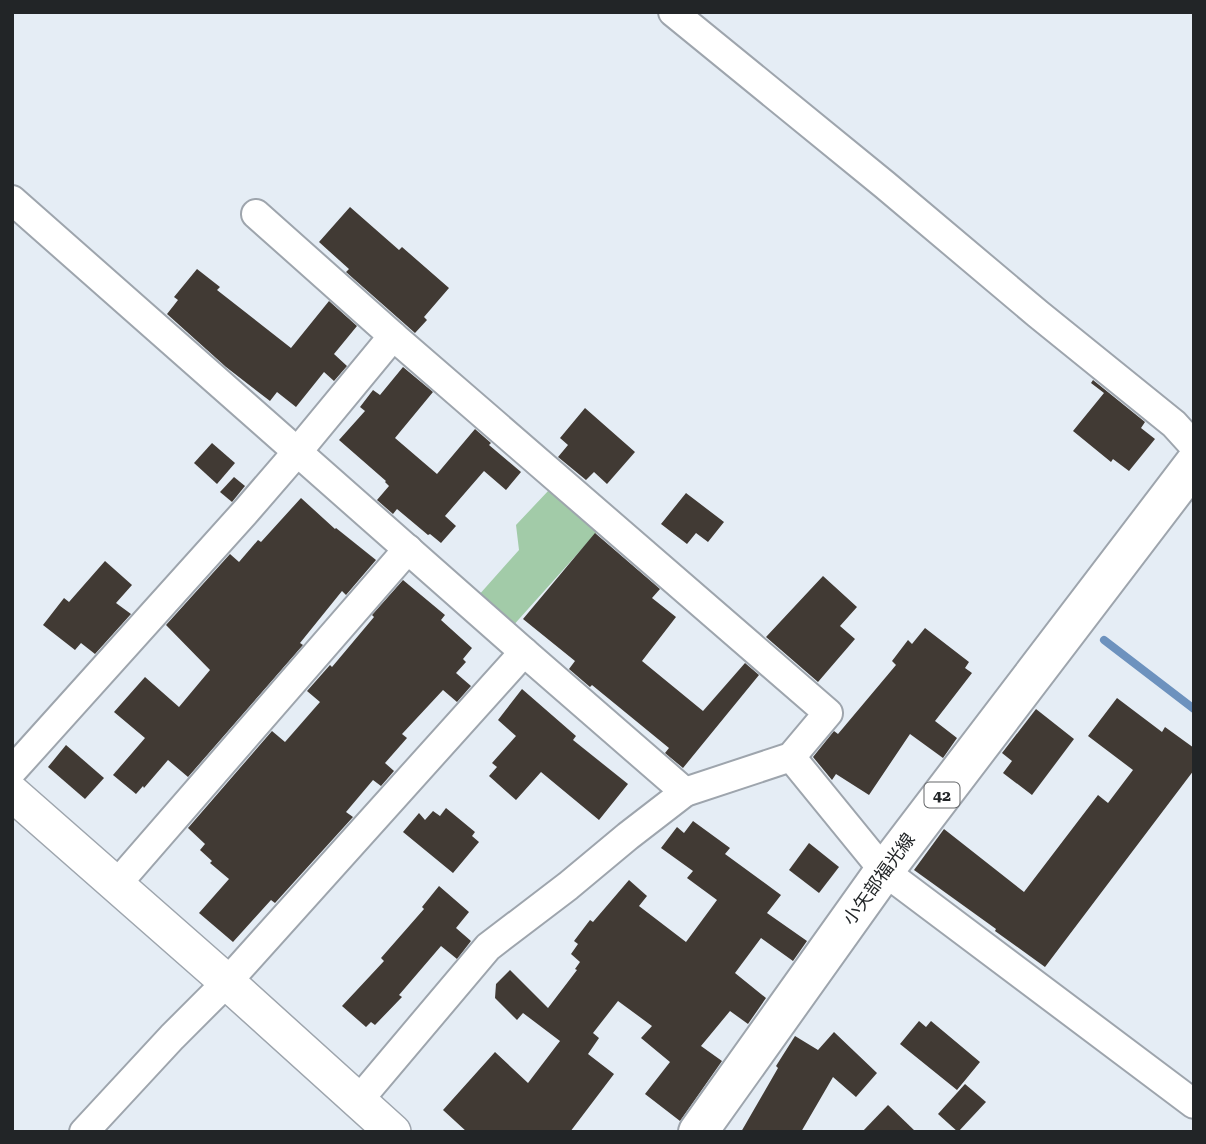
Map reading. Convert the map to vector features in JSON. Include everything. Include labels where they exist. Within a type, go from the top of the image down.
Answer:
[{"type":"main road","name":"小矢部福光線","points":[[698,1132],[884,871],[1194,464]]},
{"type":"street","points":[[676,14],[1174,424],[1194,446]]},
{"type":"street","points":[[12,200],[685,792]]},
{"type":"street","points":[[256,214],[828,713],[791,757],[685,792],[488,947],[358,1101]]},
{"type":"street","points":[[12,771],[298,452],[393,335]]},
{"type":"street","points":[[116,885],[408,550]]},
{"type":"street","points":[[84,1132],[227,982],[524,652]]},
{"type":"street","points":[[791,757],[884,871],[1194,1104]]},
{"type":"street","points":[[12,793],[393,1132]]},
{"type":"green space","points":[[549,490],[597,532],[511,628],[478,596],[519,550],[516,525]]},
{"type":"building","points":[[350,207],[399,250],[402,247],[449,288],[424,317],[427,320],[415,333],[346,272],[349,269],[319,242]]},
{"type":"building","points":[[197,269],[220,287],[217,290],[291,348],[329,301],[357,326],[334,354],[347,366],[334,381],[324,372],[296,407],[277,392],[270,401],[226,367],[167,314],[178,300],[174,297]]},
{"type":"building","points":[[403,367],[433,392],[395,438],[437,474],[475,429],[491,443],[489,445],[521,472],[506,490],[484,471],[445,516],[456,526],[441,543],[397,509],[393,514],[377,500],[389,486],[386,481],[339,440],[365,411],[360,407],[373,390],[380,395]]},
{"type":"building","points":[[1093,380],[1145,422],[1141,428],[1155,439],[1129,471],[1113,459],[1111,462],[1073,431],[1104,393],[1091,383]]},
{"type":"building","points":[[585,408],[635,452],[607,484],[594,472],[586,480],[558,457],[568,445],[560,438]]},
{"type":"building","points":[[212,443],[235,463],[217,484],[194,463]]},
{"type":"building","points":[[234,477],[245,486],[232,502],[220,492]]},
{"type":"building","points":[[686,493],[724,522],[708,542],[696,533],[687,544],[661,524]]},
{"type":"building","points":[[301,498],[335,529],[376,560],[346,595],[342,591],[300,643],[303,645],[188,777],[168,760],[136,794],[113,775],[145,738],[114,712],[145,677],[179,707],[210,670],[166,625],[230,554],[239,562]]},
{"type":"building","points":[[595,533],[660,589],[652,598],[676,617],[642,661],[703,711],[745,663],[759,675],[683,768],[665,753],[669,748],[569,669],[575,661],[523,619]]},
{"type":"building","points":[[105,561],[132,585],[116,603],[131,614],[95,654],[81,643],[75,650],[43,625],[64,598],[69,602]]},
{"type":"building","points":[[823,576],[857,607],[840,626],[855,639],[818,682],[766,637]]},
{"type":"building","points":[[403,580],[445,615],[441,620],[472,648],[463,659],[466,662],[456,673],[471,686],[457,702],[443,690],[402,734],[407,738],[385,763],[394,771],[381,786],[373,780],[346,812],[353,817],[275,903],[271,900],[233,942],[199,913],[229,879],[210,863],[212,861],[200,850],[205,844],[188,828],[272,731],[285,742],[320,702],[307,691],[330,665],[332,667]]},
{"type":"building","points":[[925,628],[969,662],[965,668],[972,673],[935,721],[957,738],[943,758],[910,734],[869,795],[836,774],[832,780],[813,757],[834,731],[838,734],[896,665],[892,661],[908,640],[912,644]]},
{"type":"building","points":[[522,689],[576,736],[573,740],[628,784],[599,820],[541,772],[516,800],[489,776],[497,767],[492,763],[516,736],[498,720]]},
{"type":"building","points":[[1117,698],[1162,732],[1165,727],[1194,748],[1194,770],[1045,967],[914,870],[944,829],[1024,892],[1098,795],[1108,803],[1133,770],[1088,736]]},
{"type":"building","points":[[1036,709],[1074,739],[1032,795],[1003,773],[1012,761],[1002,753]]},
{"type":"building","points":[[66,745],[104,778],[85,799],[48,767]]},
{"type":"building","points":[[446,808],[475,832],[472,836],[479,842],[453,873],[403,832],[419,813],[425,820],[433,811],[440,816]]},
{"type":"building","points":[[693,821],[730,848],[725,854],[781,895],[767,913],[807,941],[793,961],[761,938],[735,973],[766,998],[748,1024],[730,1011],[701,1046],[722,1061],[680,1121],[645,1094],[670,1062],[641,1038],[652,1026],[618,1001],[593,1033],[599,1038],[588,1054],[614,1074],[570,1132],[467,1132],[443,1110],[495,1052],[528,1083],[560,1041],[523,1013],[517,1020],[495,998],[496,984],[510,970],[548,1008],[577,970],[575,969],[580,962],[571,954],[578,944],[574,941],[590,920],[593,922],[629,880],[647,896],[639,906],[686,942],[717,900],[687,878],[693,871],[661,848],[677,827],[684,833]]},
{"type":"building","points":[[809,843],[839,867],[819,893],[789,870]]},
{"type":"building","points":[[439,886],[469,912],[456,928],[471,941],[457,959],[441,946],[399,995],[402,997],[375,1025],[371,1022],[366,1027],[342,1006],[384,961],[381,958],[424,909],[422,907]]},
{"type":"building","points":[[919,1021],[926,1027],[931,1021],[980,1062],[957,1090],[900,1044]]},
{"type":"building","points":[[834,1032],[877,1073],[856,1097],[833,1077],[801,1132],[741,1132],[795,1036],[818,1050]]},
{"type":"building","points":[[965,1084],[986,1102],[958,1132],[938,1114]]},
{"type":"building","points":[[888,1105],[916,1132],[862,1132]]},
{"type":"waterway","points":[[1104,640],[1194,709]]}]
